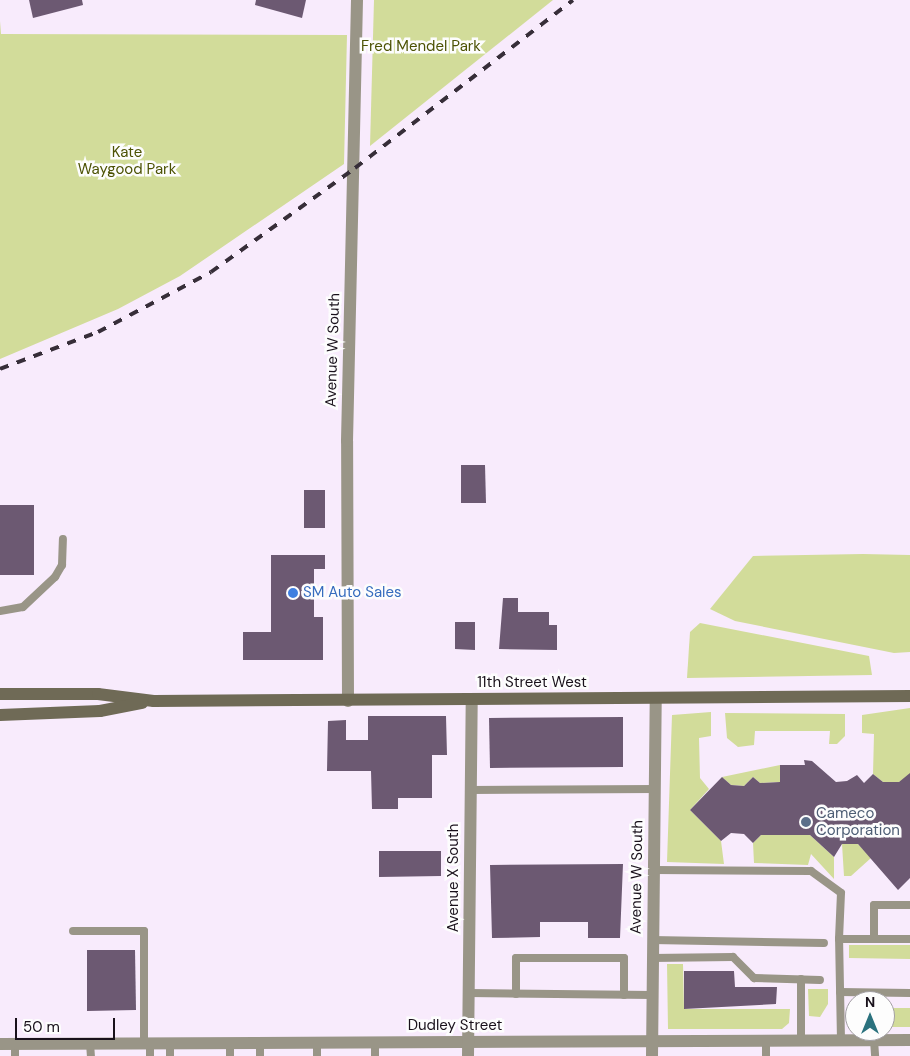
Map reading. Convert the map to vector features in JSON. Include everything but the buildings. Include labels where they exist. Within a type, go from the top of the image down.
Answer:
[{"type":"main road","name":"11th Street West","points":[[0,694],[98,694],[154,701],[910,696]]},
{"type":"main road","name":"11th Street West","points":[[0,715],[100,711],[154,701]]},
{"type":"street","name":"Avenue W South","points":[[348,701],[347,440],[357,0]]},
{"type":"street","name":"Avenue W South","points":[[652,1056],[656,698]]},
{"type":"street","name":"Avenue X South","points":[[468,1056],[472,700]]},
{"type":"street","name":"Dudley Street","points":[[0,1044],[15,1050],[90,1050],[148,1047],[170,1050],[230,1043],[260,1042],[845,1040]]},
{"type":"street","name":"Dudley Street","points":[[895,1040],[910,1040]]},
{"type":"lane","points":[[0,611],[23,607],[54,577],[62,565],[63,540]]},
{"type":"lane","points":[[470,790],[656,789]]},
{"type":"lane","points":[[654,870],[811,871],[841,893],[839,939],[841,1040]]},
{"type":"lane","points":[[874,939],[874,905],[910,904]]},
{"type":"lane","points":[[73,931],[144,931],[148,1047]]},
{"type":"lane","points":[[839,939],[910,939]]},
{"type":"lane","points":[[652,940],[824,943]]},
{"type":"lane","points":[[652,958],[733,957],[754,978],[820,980]]},
{"type":"lane","points":[[516,994],[516,958],[624,958],[624,995]]},
{"type":"lane","points":[[801,980],[801,1040]]},
{"type":"lane","points":[[840,992],[910,993]]},
{"type":"lane","points":[[469,993],[652,995]]},
{"type":"lane","points":[[766,1040],[766,1056]]},
{"type":"lane","points":[[874,1041],[875,1056]]},
{"type":"lane","points":[[260,1042],[260,1056]]},
{"type":"lane","points":[[316,1042],[317,1056]]},
{"type":"lane","points":[[374,1042],[375,1056]]},
{"type":"lane","points":[[230,1043],[230,1056]]},
{"type":"green space","name":"Fred Mendel Park","points":[[374,0],[553,0],[370,146]]},
{"type":"green space","name":"Kate Waygood Park","points":[[0,21],[1,34],[347,35],[344,164],[180,276],[118,309],[0,359]]},
{"type":"green space","points":[[910,555],[910,652],[894,653],[735,621],[710,609],[753,556]]},
{"type":"green space","points":[[700,623],[869,656],[872,675],[687,678],[690,632]]},
{"type":"green space","points":[[910,708],[910,777],[899,782],[883,782],[873,774],[874,734],[862,733],[862,715]]},
{"type":"green space","points":[[711,712],[711,736],[699,738],[700,778],[709,789],[690,810],[721,841],[724,864],[667,862],[672,715]]},
{"type":"green space","points":[[725,713],[845,714],[845,736],[837,744],[829,744],[830,731],[755,731],[754,745],[738,747],[727,738]]},
{"type":"green space","points":[[780,765],[780,782],[760,783],[753,777],[744,786],[731,785],[722,777]]},
{"type":"green space","points":[[761,835],[810,835],[834,857],[834,879],[811,854],[808,865],[754,863],[753,843]]},
{"type":"green space","points":[[842,844],[858,844],[871,858],[851,876],[844,876]]},
{"type":"green space","points":[[849,945],[910,945],[910,959],[849,958]]},
{"type":"green space","points":[[667,964],[683,964],[684,1009],[790,1009],[789,1023],[782,1029],[668,1029]]},
{"type":"green space","points":[[808,989],[828,989],[828,1004],[820,1017],[809,1016]]},
{"type":"green space","points":[[895,1008],[910,1008],[910,1027],[895,1027]]},
{"type":"railway","points":[[0,369],[98,332],[211,272],[355,168],[573,0]]},
{"type":"place","name":"SM Auto Sales","points":[[293,593]]},
{"type":"place","name":"Cameco Corporation","points":[[806,822]]}]
